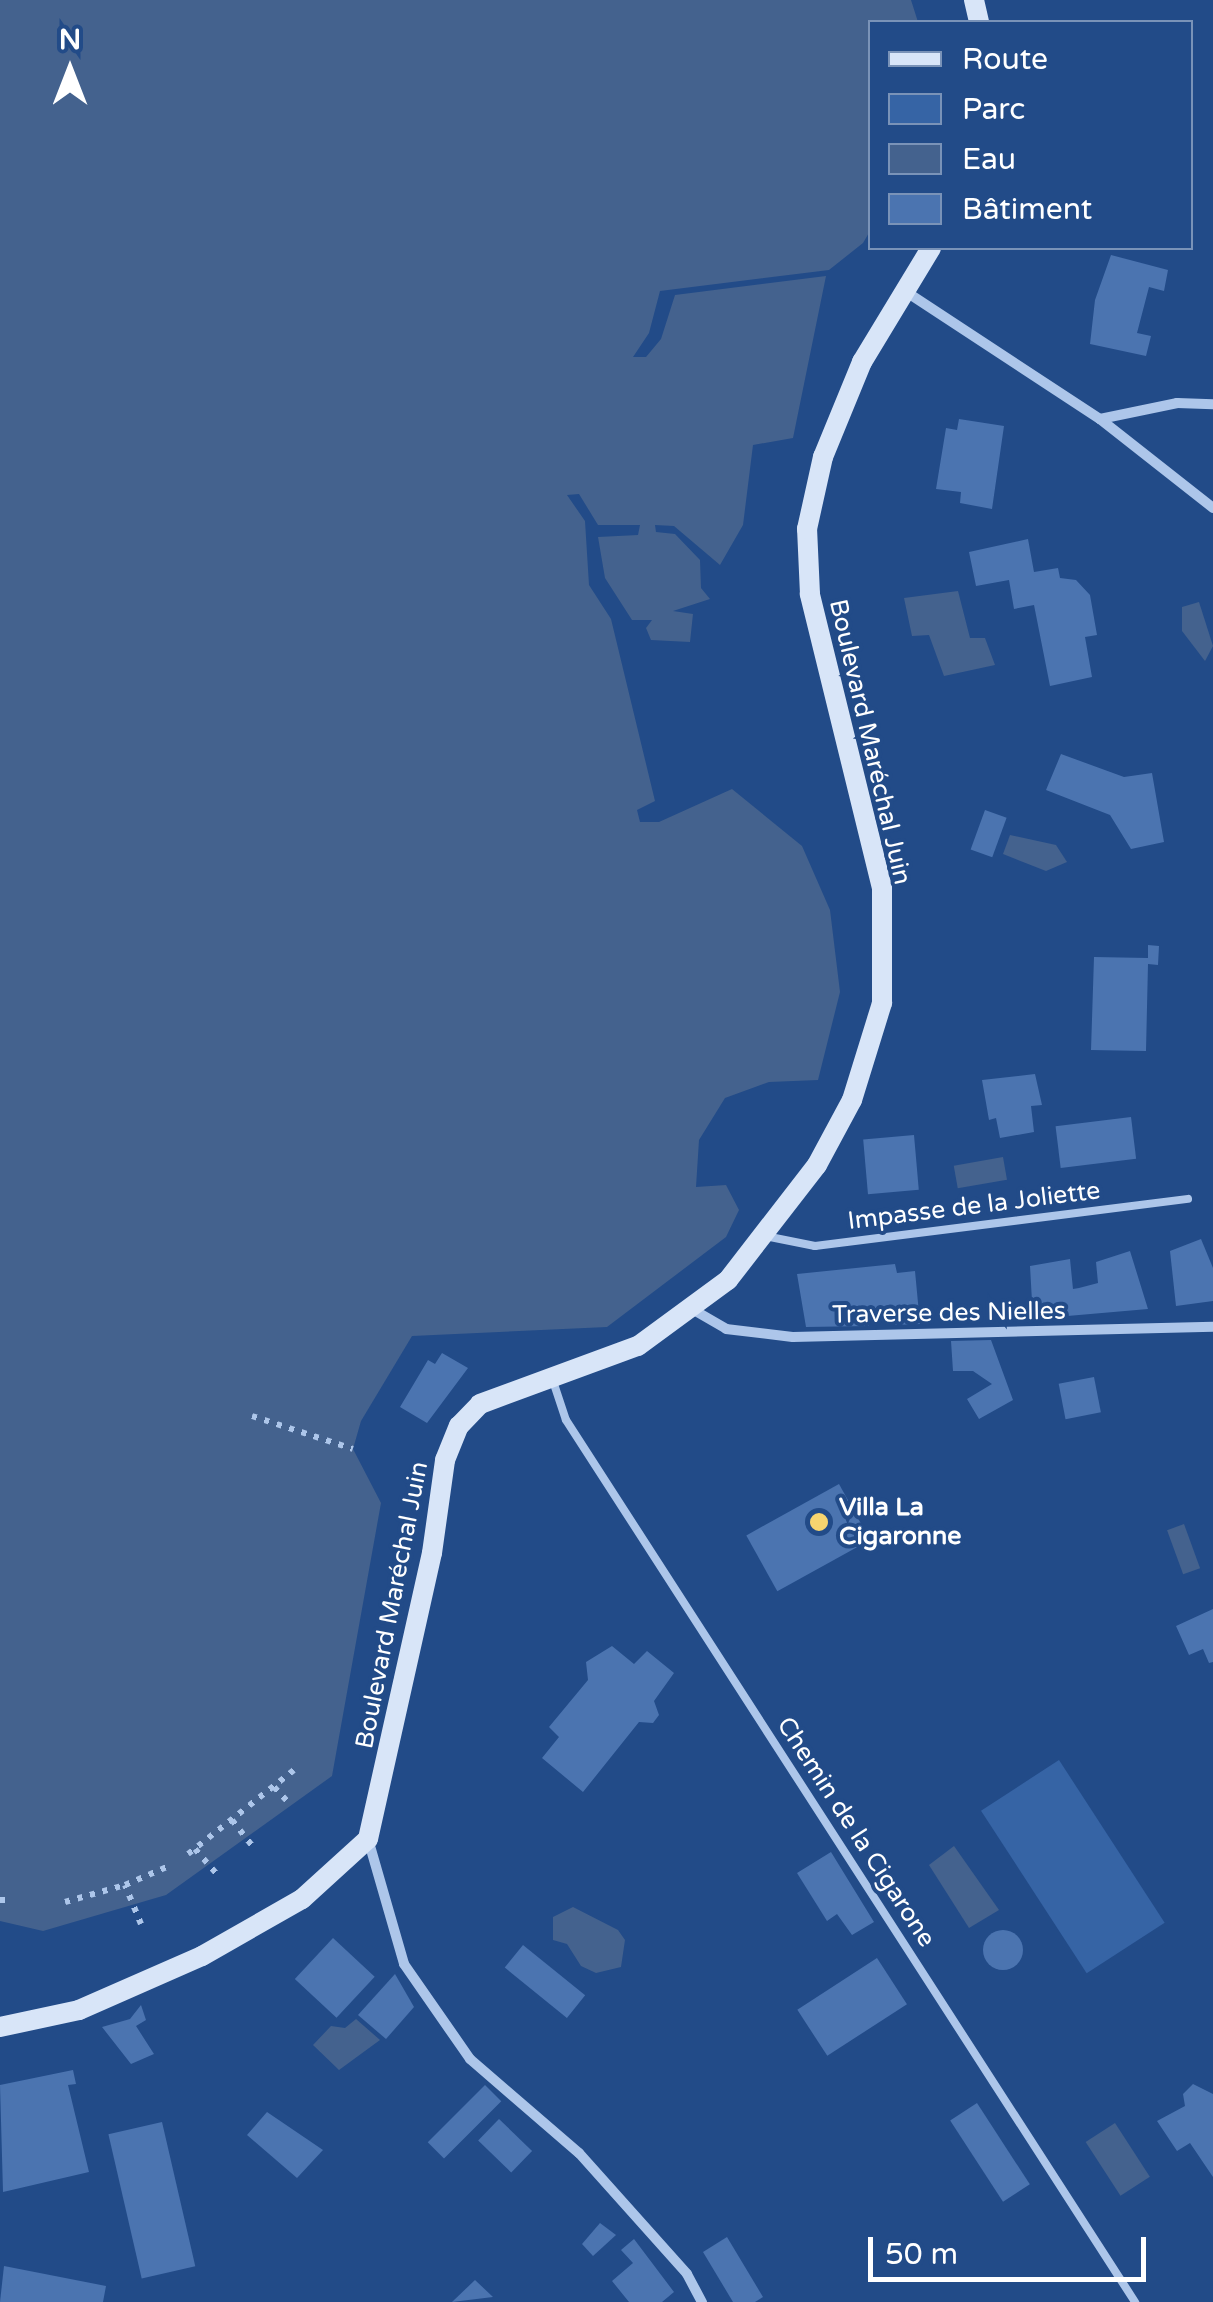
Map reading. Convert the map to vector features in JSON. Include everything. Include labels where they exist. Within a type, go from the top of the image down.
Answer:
[{"type":"street","name":"Boulevard Maréchal Juin","points":[[368,1839],[432,1553],[446,1460],[459,1426],[480,1404],[638,1346],[692,1309],[764,1236],[817,1165],[852,1100],[882,1003],[882,888],[810,594],[807,529],[823,457],[862,362],[908,293],[931,250]]},
{"type":"street","points":[[908,293],[1100,419],[1213,508]]},
{"type":"street","points":[[1100,419],[1178,403],[1213,404]]},
{"type":"street","name":"Traverse des Nielles","points":[[692,1309],[726,1329],[794,1337],[1213,1327]]},
{"type":"street","points":[[0,2027],[79,2010],[202,1956],[302,1899],[368,1839],[404,1964],[470,2059],[579,2152],[687,2274],[702,2302]]},
{"type":"lane","name":"Impasse de la Joliette","points":[[764,1236],[816,1246],[1188,1198]]},
{"type":"lane","name":"Chemin de la Cigarone","points":[[552,1380],[566,1420],[1136,2302]]},
{"type":"path","points":[[252,1416],[353,1449]]},
{"type":"path","points":[[216,1873],[191,1851],[294,1770]]},
{"type":"path","points":[[274,1787],[291,1805]]},
{"type":"path","points":[[232,1820],[256,1848]]},
{"type":"path","points":[[64,1902],[125,1885],[168,1866]]},
{"type":"path","points":[[125,1885],[140,1924]]},
{"type":"path","points":[[0,1900],[12,1900]]},
{"type":"green space","points":[[1059,1760],[1165,1923],[1087,1973],[981,1811]]},
{"type":"water","points":[[0,0],[911,0],[917,20],[868,20],[868,234],[863,243],[829,270],[660,291],[649,333],[633,357],[646,357],[661,339],[675,295],[826,276],[793,438],[753,445],[743,525],[720,565],[674,526],[655,525],[656,532],[675,534],[700,560],[701,588],[710,599],[673,611],[693,614],[690,642],[651,640],[646,628],[652,620],[632,620],[605,578],[598,537],[638,535],[640,525],[598,525],[579,494],[567,495],[585,521],[589,585],[611,619],[655,801],[637,810],[640,822],[659,822],[732,789],[802,846],[830,910],[840,992],[818,1080],[769,1082],[725,1098],[699,1140],[696,1187],[726,1185],[739,1210],[726,1237],[607,1327],[412,1336],[361,1421],[353,1449],[381,1503],[332,1776],[166,1895],[43,1931],[0,1921]]},
{"type":"water","points":[[958,591],[970,638],[985,638],[995,665],[944,676],[929,635],[912,636],[904,598]]},
{"type":"water","points":[[1199,602],[1213,646],[1205,661],[1182,631],[1182,607]]},
{"type":"water","points":[[1010,835],[1056,845],[1067,862],[1046,871],[1003,854]]},
{"type":"water","points":[[1003,1157],[1007,1180],[958,1188],[954,1166]]},
{"type":"water","points":[[1184,1524],[1200,1568],[1183,1574],[1167,1530]]},
{"type":"water","points":[[954,1846],[999,1910],[969,1928],[929,1865]]},
{"type":"water","points":[[573,1907],[618,1930],[625,1940],[621,1967],[596,1973],[581,1966],[567,1944],[553,1940],[553,1917]]},
{"type":"water","points":[[356,2019],[380,2040],[339,2070],[313,2045],[331,2026],[345,2028]]},
{"type":"water","points":[[1115,2123],[1150,2177],[1121,2196],[1086,2142]]},
{"type":"building","points":[[1111,255],[1168,270],[1164,291],[1149,287],[1137,333],[1151,336],[1146,356],[1090,344],[1095,300]]},
{"type":"building","points":[[959,419],[1004,426],[992,509],[960,503],[961,492],[936,489],[946,428],[957,430]]},
{"type":"building","points":[[1028,539],[1034,572],[1058,568],[1060,578],[1076,580],[1090,595],[1097,635],[1085,637],[1092,677],[1050,686],[1034,605],[1014,609],[1009,580],[976,586],[969,552]]},
{"type":"building","points":[[1061,754],[1124,777],[1152,773],[1164,842],[1131,849],[1110,815],[1046,790]]},
{"type":"building","points":[[985,810],[1007,818],[992,857],[971,849]]},
{"type":"building","points":[[1148,945],[1159,946],[1158,965],[1148,964],[1146,1051],[1091,1050],[1094,957],[1148,958]]},
{"type":"building","points":[[1035,1074],[1042,1105],[1031,1106],[1034,1132],[1000,1138],[996,1118],[989,1120],[982,1080]]},
{"type":"building","points":[[1131,1117],[1136,1159],[1061,1168],[1056,1126]]},
{"type":"building","points":[[914,1135],[919,1190],[868,1194],[863,1139]]},
{"type":"building","points":[[1201,1239],[1213,1268],[1213,1301],[1176,1306],[1170,1251]]},
{"type":"building","points":[[1130,1251],[1148,1309],[1033,1319],[1030,1266],[1070,1259],[1073,1289],[1098,1283],[1096,1262]]},
{"type":"building","points":[[895,1264],[897,1273],[915,1271],[920,1324],[892,1325],[891,1317],[868,1320],[869,1326],[806,1327],[797,1274]]},
{"type":"building","points":[[991,1340],[1013,1400],[979,1419],[967,1399],[992,1384],[973,1371],[953,1371],[951,1341]]},
{"type":"building","points":[[442,1353],[468,1368],[427,1423],[400,1407],[428,1360],[435,1364]]},
{"type":"building","points":[[1094,1377],[1101,1412],[1066,1419],[1059,1384]]},
{"type":"building","name":"Villa La Cigaronne","points":[[839,1484],[870,1540],[777,1591],[746,1535]]},
{"type":"building","points":[[1213,1609],[1213,1662],[1209,1663],[1203,1649],[1189,1655],[1176,1626]]},
{"type":"building","points":[[612,1646],[634,1664],[647,1651],[674,1673],[654,1701],[659,1715],[653,1723],[639,1722],[583,1792],[542,1758],[559,1737],[549,1727],[588,1680],[586,1662]]},
{"type":"building","points":[[831,1852],[874,1922],[852,1935],[837,1914],[827,1921],[797,1873]]},
{"type":"building","points":[[1003,1930],[1017,1936],[1023,1950],[1017,1964],[1003,1970],[989,1964],[983,1950],[989,1936]]},
{"type":"building","points":[[333,1938],[375,1977],[336,2018],[295,1979]]},
{"type":"building","points":[[523,1945],[585,1995],[567,2018],[505,1968]]},
{"type":"building","points":[[877,1958],[907,2004],[827,2056],[797,2010]]},
{"type":"building","points":[[395,1974],[414,2007],[386,2039],[358,2015]]},
{"type":"building","points":[[141,2005],[146,2020],[136,2026],[154,2054],[131,2064],[102,2027],[130,2019]]},
{"type":"building","points":[[73,2070],[76,2084],[68,2085],[89,2172],[3,2192],[0,2085]]},
{"type":"building","points":[[1193,2084],[1213,2094],[1213,2177],[1190,2143],[1177,2151],[1157,2121],[1185,2106],[1183,2094]]},
{"type":"building","points":[[485,2085],[501,2101],[444,2159],[428,2142]]},
{"type":"building","points":[[977,2103],[1030,2184],[1003,2202],[950,2120]]},
{"type":"building","points":[[267,2112],[323,2150],[297,2178],[247,2135]]},
{"type":"building","points":[[499,2119],[532,2151],[511,2173],[478,2141]]},
{"type":"building","points":[[162,2122],[195,2266],[142,2279],[108,2134]]},
{"type":"building","points":[[600,2223],[616,2235],[593,2256],[582,2244]]},
{"type":"building","points":[[727,2237],[763,2297],[755,2302],[733,2302],[703,2252]]},
{"type":"building","points":[[634,2239],[674,2292],[662,2302],[629,2302],[612,2281],[633,2263],[621,2250]]},
{"type":"building","points":[[4,2266],[106,2286],[103,2302],[0,2302]]},
{"type":"building","points":[[475,2280],[493,2297],[452,2302]]},
{"type":"place","name":"Villa La Cigaronne","points":[[819,1522]]}]
